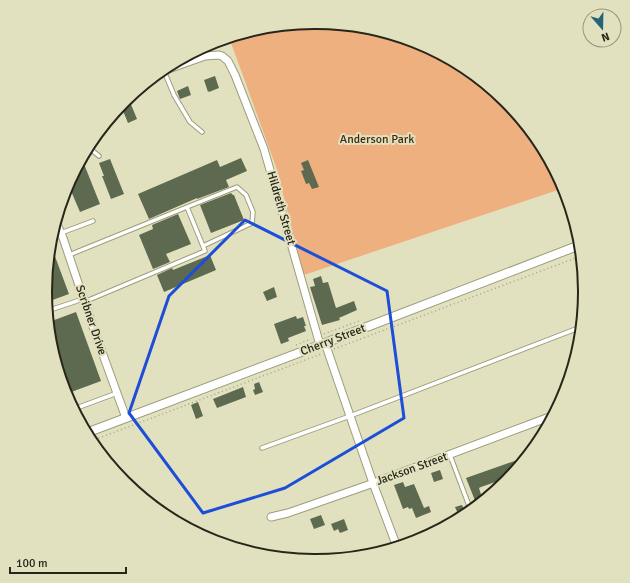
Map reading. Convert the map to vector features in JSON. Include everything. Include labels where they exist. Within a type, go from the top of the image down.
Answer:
[{"type":"street","name":"Hildreth Street","points":[[188,62],[216,54],[226,58],[235,75],[264,149],[318,336],[324,346],[395,541]]},
{"type":"street","name":"Scribner Drive","points":[[61,233],[126,418]]},
{"type":"street","name":"Cherry Street","points":[[93,430],[324,346],[573,248]]},
{"type":"street","name":"Jackson Street","points":[[271,517],[288,513],[373,483],[544,419]]},
{"type":"lane","points":[[165,76],[190,122],[202,132]]},
{"type":"lane","points":[[94,151],[99,156]]},
{"type":"lane","points":[[69,255],[237,187],[246,195],[253,212],[252,223],[203,246]]},
{"type":"lane","points":[[53,309],[84,300],[205,251],[187,207]]},
{"type":"lane","points":[[61,233],[93,221]]},
{"type":"lane","points":[[262,448],[350,416],[575,329]]},
{"type":"lane","points":[[79,407],[117,393]]},
{"type":"lane","points":[[450,455],[469,505]]},
{"type":"path","points":[[98,438],[324,346],[575,258]]},
{"type":"path","points":[[296,345],[358,321]]},
{"type":"highlighted area","points":[[245,220],[387,291],[404,418],[285,488],[203,513],[129,413],[169,296]]},
{"type":"green space","name":"Anderson Park","points":[[315,29],[349,31],[383,38],[415,49],[446,64],[475,83],[501,106],[523,132],[542,160],[558,190],[304,275],[276,167],[231,43],[281,31]]},
{"type":"building","points":[[215,76],[219,88],[208,92],[204,80]]},
{"type":"building","points":[[188,86],[191,95],[180,99],[177,91]]},
{"type":"building","points":[[131,104],[137,119],[128,123],[123,112]]},
{"type":"building","points":[[241,158],[247,171],[226,180],[229,187],[197,198],[149,219],[138,194],[217,160],[220,167]]},
{"type":"building","points":[[110,159],[124,194],[111,199],[102,176],[104,176],[99,163]]},
{"type":"building","points":[[308,160],[319,187],[312,189],[309,183],[306,184],[301,171],[304,170],[301,163]]},
{"type":"building","points":[[85,166],[100,204],[80,212],[72,192]]},
{"type":"building","points":[[231,193],[234,195],[244,220],[211,233],[200,205]]},
{"type":"building","points":[[178,214],[191,244],[166,254],[170,262],[153,269],[139,235],[153,229],[152,225]]},
{"type":"building","points":[[210,255],[216,270],[164,292],[157,275],[172,268],[173,270]]},
{"type":"building","points":[[55,257],[69,294],[52,300]]},
{"type":"building","points":[[321,276],[323,283],[328,282],[336,308],[354,301],[357,310],[339,318],[340,320],[322,325],[310,287],[315,286],[313,279]]},
{"type":"building","points":[[274,287],[277,297],[267,301],[263,292]]},
{"type":"building","points":[[76,312],[101,381],[72,392],[61,359],[54,320]]},
{"type":"building","points":[[296,316],[297,319],[303,317],[306,331],[288,338],[289,341],[281,344],[274,324]]},
{"type":"building","points":[[259,382],[263,392],[255,395],[253,390],[255,389],[254,384]]},
{"type":"building","points":[[243,387],[246,397],[217,408],[213,399]]},
{"type":"building","points":[[198,402],[203,416],[196,419],[191,405]]},
{"type":"building","points":[[515,461],[496,482],[479,488],[481,495],[475,500],[466,478]]},
{"type":"building","points":[[440,470],[443,479],[434,482],[431,473]]},
{"type":"building","points":[[403,482],[405,487],[414,484],[424,508],[429,506],[431,512],[416,518],[412,508],[409,509],[408,507],[403,509],[394,485]]},
{"type":"building","points":[[462,505],[464,508],[457,512],[455,507]]},
{"type":"building","points":[[321,515],[325,525],[314,529],[310,519]]},
{"type":"building","points":[[344,519],[348,530],[340,533],[338,529],[334,531],[331,524]]}]
